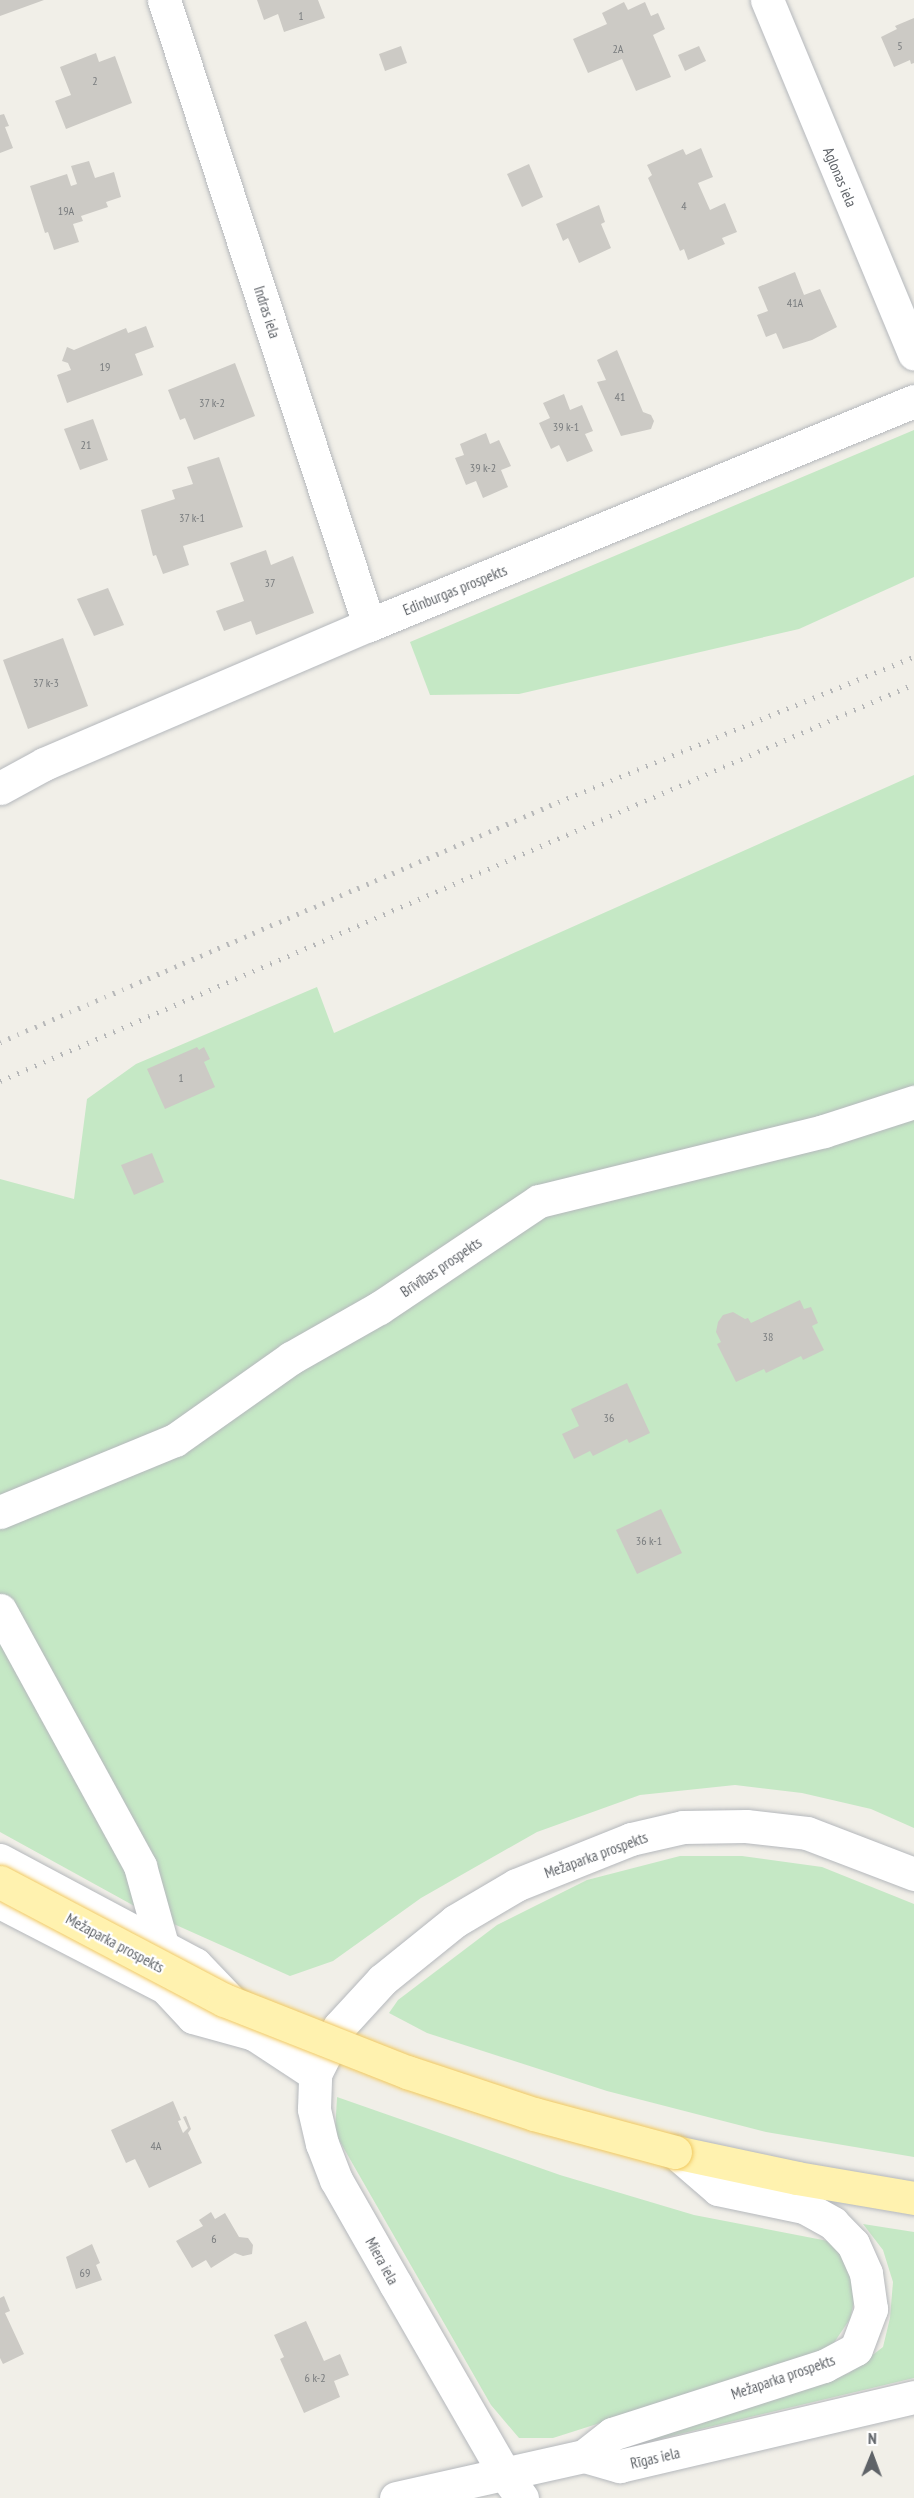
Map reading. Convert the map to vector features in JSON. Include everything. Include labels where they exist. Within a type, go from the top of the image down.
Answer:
[{"type":"main road","name":"Mežaparka prospekts","points":[[0,1882],[224,2000],[418,2075],[534,2114],[675,2152],[797,2178],[914,2198]]},
{"type":"street","name":"Indras iela","points":[[164,0],[369,625]]},
{"type":"street","name":"Aglonas iela","points":[[767,0],[914,354]]},
{"type":"street","name":"Edinburgas prospekts","points":[[0,788],[44,764],[369,625],[914,401]]},
{"type":"street","name":"Brīvības prospekts","points":[[0,1512],[175,1440],[291,1358],[379,1308],[539,1201],[824,1131],[914,1102]]},
{"type":"street","points":[[0,1610],[140,1866],[159,1933],[165,1987]]},
{"type":"street","name":"Mežaparka prospekts","points":[[315,2074],[339,2027],[382,1980],[455,1921],[516,1885],[631,1839],[683,1827],[746,1826],[807,1833],[914,1874]]},
{"type":"street","points":[[0,1860],[159,1933],[195,1964],[240,2011],[254,2034]]},
{"type":"street","points":[[0,1902],[165,1987],[193,2017],[254,2034],[315,2074]]},
{"type":"street","name":"Miera iela","points":[[315,2074],[314,2109],[321,2144],[336,2180],[513,2485]]},
{"type":"street","name":"Mežaparka prospekts","points":[[584,2456],[612,2434],[832,2362],[856,2349],[872,2309],[866,2273],[853,2244],[832,2223],[804,2207],[718,2189],[675,2152]]},
{"type":"street","name":"Rīgas iela","points":[[396,2498],[513,2485],[584,2456],[620,2466],[914,2397]]},
{"type":"green space","points":[[914,430],[914,577],[799,629],[519,694],[430,695],[410,642]]},
{"type":"green space","points":[[914,775],[914,1828],[871,1809],[802,1793],[735,1785],[640,1795],[537,1832],[421,1898],[333,1961],[290,1976],[138,1908],[0,1832],[0,1179],[74,1199],[87,1099],[136,1064],[317,987],[334,1033]]},
{"type":"green space","points":[[680,1856],[742,1856],[822,1867],[914,1904],[914,2157],[766,2132],[607,2091],[427,2033],[389,2013],[398,2000],[497,1925],[587,1880]]},
{"type":"green space","points":[[337,2097],[560,2175],[694,2215],[828,2241],[846,2257],[859,2280],[850,2319],[829,2350],[553,2438],[519,2438],[491,2405],[335,2133]]},
{"type":"green space","points":[[863,2224],[914,2232],[914,2378],[642,2443],[641,2440],[849,2373],[883,2347],[890,2318],[893,2282],[883,2250]]},
{"type":"building","points":[[0,0],[44,0],[0,16]]},
{"type":"building","points":[[257,0],[318,0],[325,18],[284,32],[278,14],[264,20]]},
{"type":"building","points":[[624,2],[628,10],[645,2],[651,16],[658,13],[665,29],[653,35],[671,77],[636,91],[622,59],[588,73],[573,39],[607,24],[602,13]]},
{"type":"building","points":[[914,18],[914,63],[911,64],[910,60],[894,67],[881,37],[897,29],[895,26]]},
{"type":"building","points":[[401,46],[407,63],[385,71],[379,54]]},
{"type":"building","points":[[699,46],[706,61],[685,71],[678,55]]},
{"type":"building","points":[[96,53],[99,62],[115,56],[132,103],[66,129],[55,101],[71,95],[60,67]]},
{"type":"building","points":[[4,114],[9,126],[5,127],[13,148],[0,153],[0,115]]},
{"type":"building","points":[[701,148],[713,177],[698,183],[710,210],[725,203],[737,232],[722,238],[725,244],[688,260],[684,249],[680,251],[648,178],[652,175],[647,165],[683,149],[686,155]]},
{"type":"building","points":[[89,161],[95,178],[114,172],[121,197],[106,202],[108,207],[81,216],[83,221],[73,224],[79,242],[54,250],[48,232],[45,233],[30,186],[67,174],[71,186],[77,184],[71,166]]},
{"type":"building","points":[[529,164],[543,197],[522,207],[507,174]]},
{"type":"building","points":[[599,205],[605,222],[601,224],[611,248],[579,263],[568,238],[563,241],[556,224]]},
{"type":"building","points":[[795,272],[804,295],[820,289],[837,327],[812,340],[783,349],[776,333],[766,337],[757,315],[768,311],[758,287]]},
{"type":"building","points":[[146,326],[154,347],[135,354],[143,375],[67,403],[57,375],[71,370],[68,363],[62,361],[67,347],[74,350],[126,328],[128,333]]},
{"type":"building","points":[[617,350],[643,412],[651,415],[654,421],[651,429],[621,436],[597,382],[606,380],[597,360]]},
{"type":"building","points":[[235,363],[255,416],[194,440],[185,418],[180,420],[168,390]]},
{"type":"building","points":[[564,394],[570,410],[582,405],[593,431],[585,434],[593,451],[567,462],[559,445],[551,449],[539,423],[550,418],[543,403]]},
{"type":"building","points":[[93,419],[108,460],[80,470],[64,429]]},
{"type":"building","points":[[486,433],[490,444],[499,440],[511,466],[501,470],[508,487],[483,498],[476,481],[466,485],[455,458],[464,455],[460,444]]},
{"type":"building","points":[[219,457],[243,527],[183,546],[189,565],[163,574],[156,555],[153,556],[141,510],[175,499],[172,490],[193,484],[187,467]]},
{"type":"building","points":[[266,550],[271,565],[293,556],[314,613],[256,635],[251,621],[224,631],[216,611],[244,601],[230,563]]},
{"type":"building","points":[[108,588],[124,625],[94,636],[77,599]]},
{"type":"building","points":[[63,638],[88,706],[28,729],[3,660]]},
{"type":"building","points":[[197,1047],[199,1050],[204,1047],[210,1059],[204,1062],[215,1087],[165,1109],[147,1069]]},
{"type":"building","points":[[152,1153],[164,1182],[134,1195],[121,1165]]},
{"type":"building","points":[[800,1300],[804,1309],[811,1307],[818,1323],[812,1326],[824,1350],[803,1360],[801,1356],[766,1373],[764,1369],[736,1382],[717,1344],[721,1342],[716,1332],[718,1322],[723,1315],[733,1312],[745,1319],[748,1318],[751,1323]]},
{"type":"building","points":[[627,1383],[650,1433],[629,1443],[627,1439],[593,1456],[590,1451],[574,1459],[562,1434],[579,1426],[571,1409]]},
{"type":"building","points":[[661,1509],[682,1553],[637,1574],[616,1530]]},
{"type":"building","points":[[173,2101],[181,2120],[178,2121],[183,2133],[188,2128],[183,2117],[186,2116],[191,2129],[188,2133],[202,2163],[149,2188],[135,2159],[126,2163],[111,2130]]},
{"type":"building","points":[[211,2212],[215,2219],[225,2213],[239,2237],[248,2238],[253,2245],[252,2254],[243,2256],[235,2253],[211,2268],[206,2260],[192,2268],[176,2241],[203,2226],[199,2220]]},
{"type":"building","points":[[92,2244],[100,2263],[96,2265],[102,2280],[76,2289],[66,2257]]},
{"type":"building","points":[[4,2296],[10,2311],[5,2313],[24,2354],[3,2364],[0,2358],[0,2298]]},
{"type":"building","points":[[306,2321],[324,2361],[340,2354],[349,2375],[334,2381],[340,2397],[304,2413],[280,2359],[284,2357],[274,2335]]},
{"type":"railway","points":[[0,1042],[558,802],[914,657]]},
{"type":"railway","points":[[0,1081],[914,684]]}]
